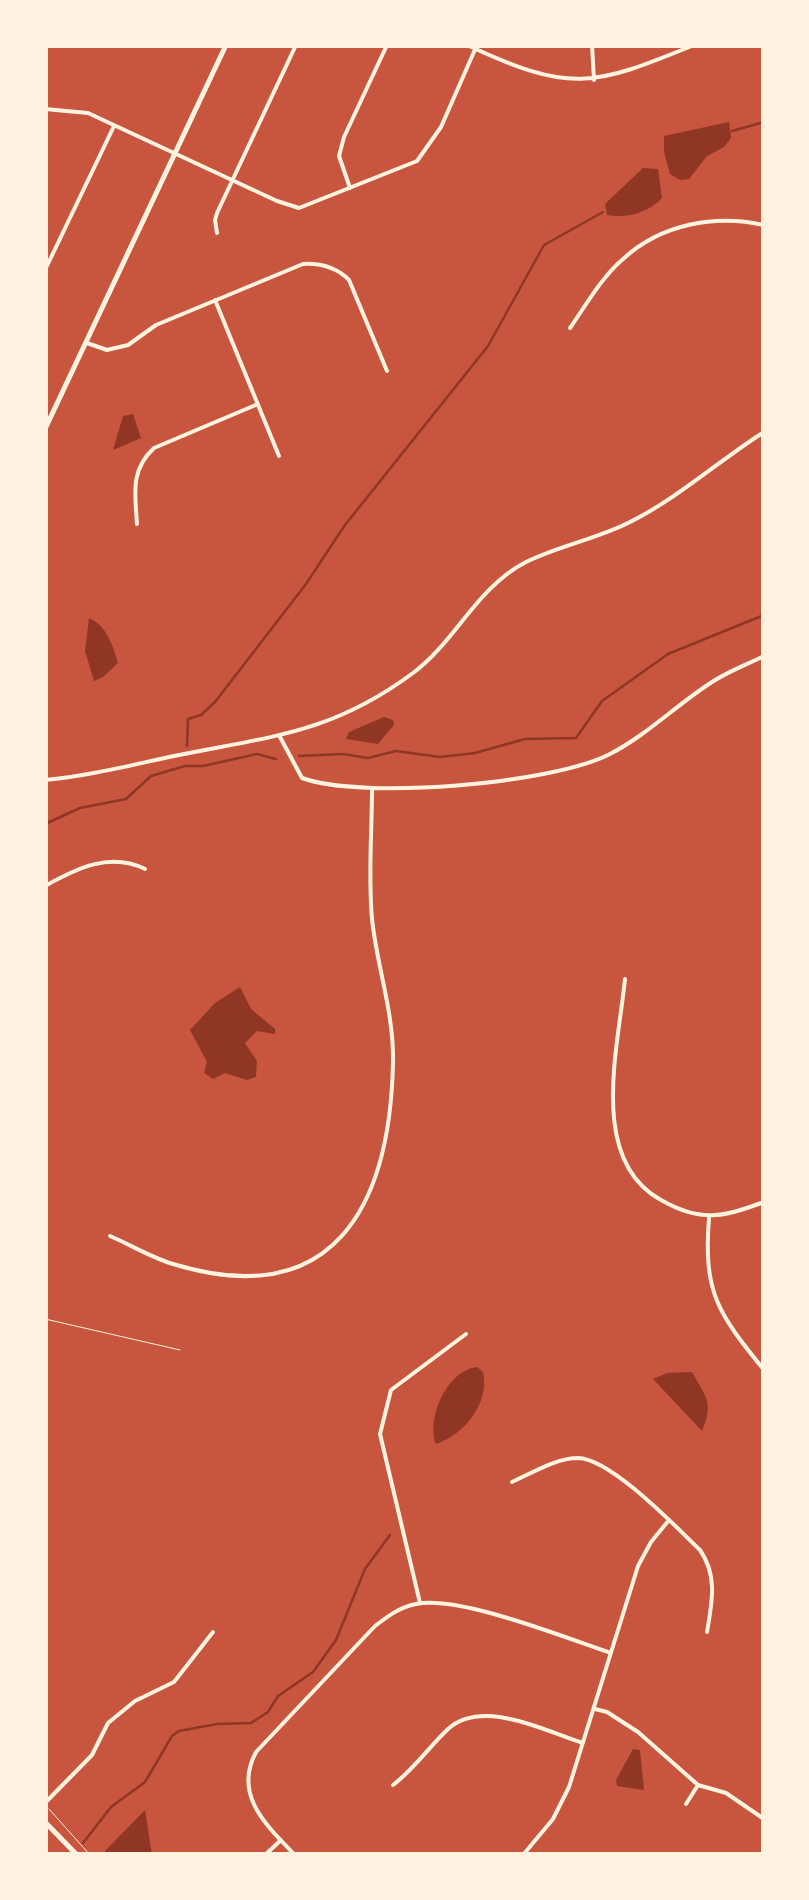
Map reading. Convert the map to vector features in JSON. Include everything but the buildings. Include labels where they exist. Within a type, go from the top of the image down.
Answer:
[{"type":"main road","points":[[45,429],[226,45]]},
{"type":"main road","points":[[45,1822],[77,1855]]},
{"type":"street","points":[[217,233],[214,220],[296,45]]},
{"type":"street","points":[[350,189],[338,156],[387,45]]},
{"type":"street","points":[[467,45],[551,78],[594,80],[625,73],[692,45]]},
{"type":"street","points":[[592,45],[594,80]]},
{"type":"street","points":[[45,109],[68,108],[88,113],[299,208],[416,161],[441,127],[476,47]]},
{"type":"street","points":[[45,270],[114,126]]},
{"type":"street","points":[[570,328],[624,257],[654,238],[684,226],[726,218],[764,224]]},
{"type":"street","points":[[87,343],[107,350],[128,345],[156,325],[303,264],[332,268],[348,280],[386,371]]},
{"type":"street","points":[[215,300],[279,456]]},
{"type":"street","points":[[137,524],[134,490],[144,457],[154,448],[258,404]]},
{"type":"street","points":[[45,780],[280,737],[327,723],[381,696],[434,656],[476,604],[502,578],[526,562],[637,519],[764,432]]},
{"type":"street","points":[[280,737],[302,778],[322,786],[439,786],[529,777],[605,757],[649,732],[710,683],[764,656]]},
{"type":"street","points":[[110,1236],[172,1264],[234,1276],[278,1275],[305,1267],[340,1241],[370,1189],[389,1119],[393,1059],[389,1008],[372,919],[372,788]]},
{"type":"street","points":[[45,886],[86,866],[109,861],[128,861],[145,869]]},
{"type":"street","points":[[625,979],[613,1110],[619,1151],[643,1188],[683,1212],[710,1218],[764,1202]]},
{"type":"street","points":[[710,1218],[707,1257],[712,1291],[724,1317],[764,1370]]},
{"type":"street","points":[[420,1603],[380,1434],[391,1390],[466,1334]]},
{"type":"street","points":[[512,1482],[567,1459],[590,1460],[613,1472],[708,1562],[713,1588],[707,1632]]},
{"type":"street","points":[[523,1855],[561,1804],[644,1554],[668,1520]]},
{"type":"street","points":[[295,1855],[253,1806],[247,1792],[248,1772],[256,1752],[375,1626],[395,1611],[420,1603],[466,1606],[611,1653]]},
{"type":"street","points":[[45,1803],[92,1754],[108,1722],[134,1702],[174,1682],[214,1632]]},
{"type":"street","points":[[595,1709],[608,1712],[638,1732],[698,1785],[726,1793],[764,1818]]},
{"type":"street","points":[[393,1785],[451,1726],[479,1715],[496,1716],[583,1743]]},
{"type":"street","points":[[686,1804],[698,1785]]},
{"type":"street","points":[[266,1855],[280,1840]]},
{"type":"lane","points":[[45,1319],[180,1350]]},
{"type":"path","points":[[45,1803],[90,1855]]},
{"type":"shaded area","points":[[729,122],[731,138],[707,156],[689,179],[680,180],[670,174],[664,136]]},
{"type":"shaded area","points":[[643,168],[658,169],[662,198],[637,213],[607,215],[605,204]]},
{"type":"shaded area","points":[[133,414],[141,438],[113,450],[123,416]]},
{"type":"shaded area","points":[[89,618],[104,631],[118,663],[94,681],[85,651]]},
{"type":"shaded area","points":[[384,717],[393,720],[394,725],[378,744],[346,739],[349,732]]},
{"type":"shaded area","points":[[240,987],[251,1009],[275,1029],[275,1034],[257,1031],[245,1043],[257,1061],[256,1077],[247,1080],[225,1073],[213,1079],[204,1073],[207,1062],[190,1030],[215,1003]]},
{"type":"shaded area","points":[[477,1367],[483,1372],[484,1384],[479,1406],[456,1433],[436,1444],[434,1422],[442,1397],[457,1377]]},
{"type":"shaded area","points":[[692,1372],[708,1406],[702,1431],[653,1379],[667,1373]]},
{"type":"shaded area","points":[[633,1749],[640,1750],[644,1790],[617,1786],[616,1780]]},
{"type":"shaded area","points":[[145,1810],[152,1855],[109,1855],[105,1851]]},
{"type":"waterway","points":[[732,131],[764,122]]},
{"type":"waterway","points":[[187,746],[188,719],[201,715],[215,702],[306,584],[345,525],[488,346],[544,245],[603,212]]},
{"type":"waterway","points":[[299,756],[343,754],[368,758],[396,751],[440,757],[475,753],[525,739],[576,738],[602,701],[668,654],[764,615]]},
{"type":"waterway","points":[[45,824],[80,808],[126,799],[151,776],[185,766],[257,754],[276,759]]},
{"type":"waterway","points":[[83,1843],[111,1807],[145,1782],[172,1736],[179,1731],[217,1724],[251,1723],[268,1712],[278,1696],[313,1672],[336,1640],[365,1569],[390,1535]]}]
